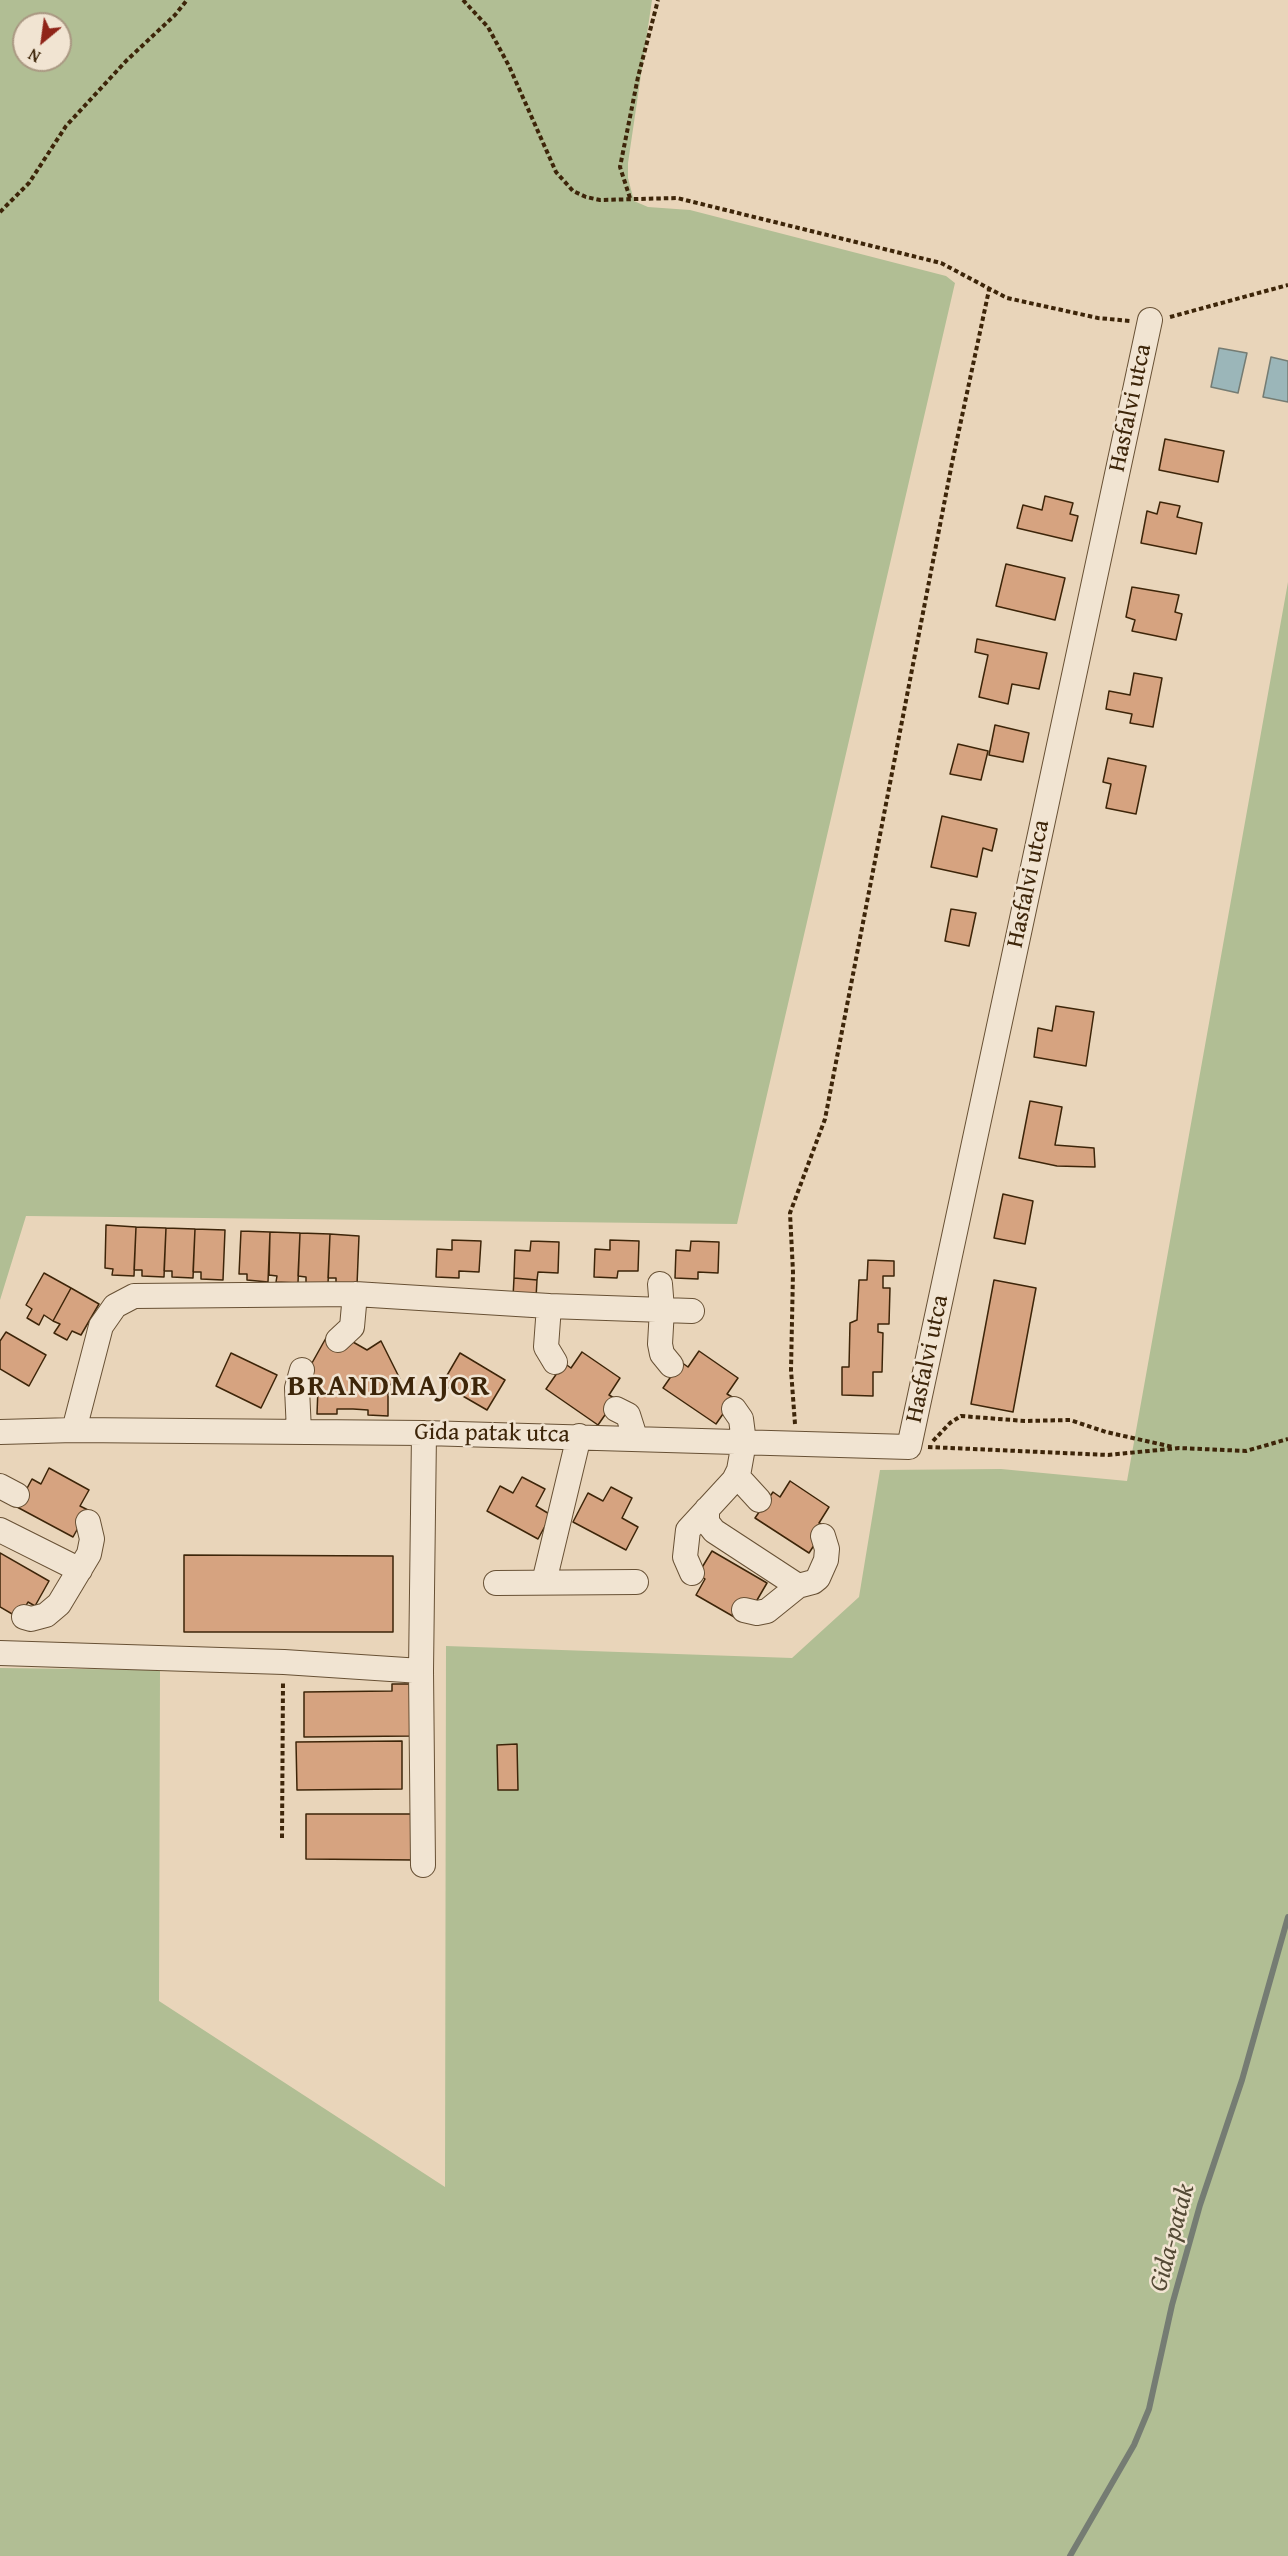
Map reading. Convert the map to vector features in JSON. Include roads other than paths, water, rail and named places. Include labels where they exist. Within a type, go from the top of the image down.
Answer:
[{"type":"street","name":"Hasfalvi utca","points":[[919,1447],[1150,320]]},
{"type":"street","points":[[660,1284],[662,1308],[660,1344],[662,1354],[670,1365]]},
{"type":"street","points":[[74,1430],[101,1326],[109,1312],[123,1300],[134,1296],[355,1294],[549,1306],[662,1308],[692,1311]]},
{"type":"street","points":[[351,1336],[355,1294]]},
{"type":"street","points":[[549,1306],[546,1347],[555,1362]]},
{"type":"street","points":[[299,1432],[297,1388],[302,1370]]},
{"type":"street","points":[[616,1409],[628,1415],[635,1437]]},
{"type":"street","points":[[692,1573],[686,1562],[686,1535],[691,1524],[737,1476],[744,1442],[741,1419],[734,1409]]},
{"type":"street","name":"Gida patak utca","points":[[0,1432],[74,1430],[424,1433],[635,1437],[919,1447]]},
{"type":"street","points":[[423,1865],[421,1671],[424,1433]]},
{"type":"street","points":[[544,1582],[579,1436]]},
{"type":"street","points":[[737,1476],[759,1500]]},
{"type":"street","points":[[707,1509],[707,1522],[714,1531],[798,1586]]},
{"type":"street","points":[[24,1617],[39,1617],[53,1610],[80,1570],[91,1546],[92,1539],[88,1522]]},
{"type":"street","points":[[0,1530],[80,1570]]},
{"type":"street","points":[[744,1610],[757,1613],[767,1611],[798,1586],[813,1582],[822,1574],[827,1549],[823,1536]]},
{"type":"street","points":[[496,1583],[636,1582]]},
{"type":"street","points":[[0,1653],[284,1662],[421,1671]]},
{"type":"water","points":[[1219,348],[1247,353],[1238,393],[1211,387]]},
{"type":"water","points":[[1271,357],[1288,361],[1288,402],[1263,397]]},
{"type":"waterway","name":"Gida-patak","points":[[1070,2556],[1134,2445],[1149,2409],[1172,2305],[1200,2205],[1242,2080],[1288,1917]]},
{"type":"district","name":"BRANDMAJOR","points":[[389,1387]]}]
